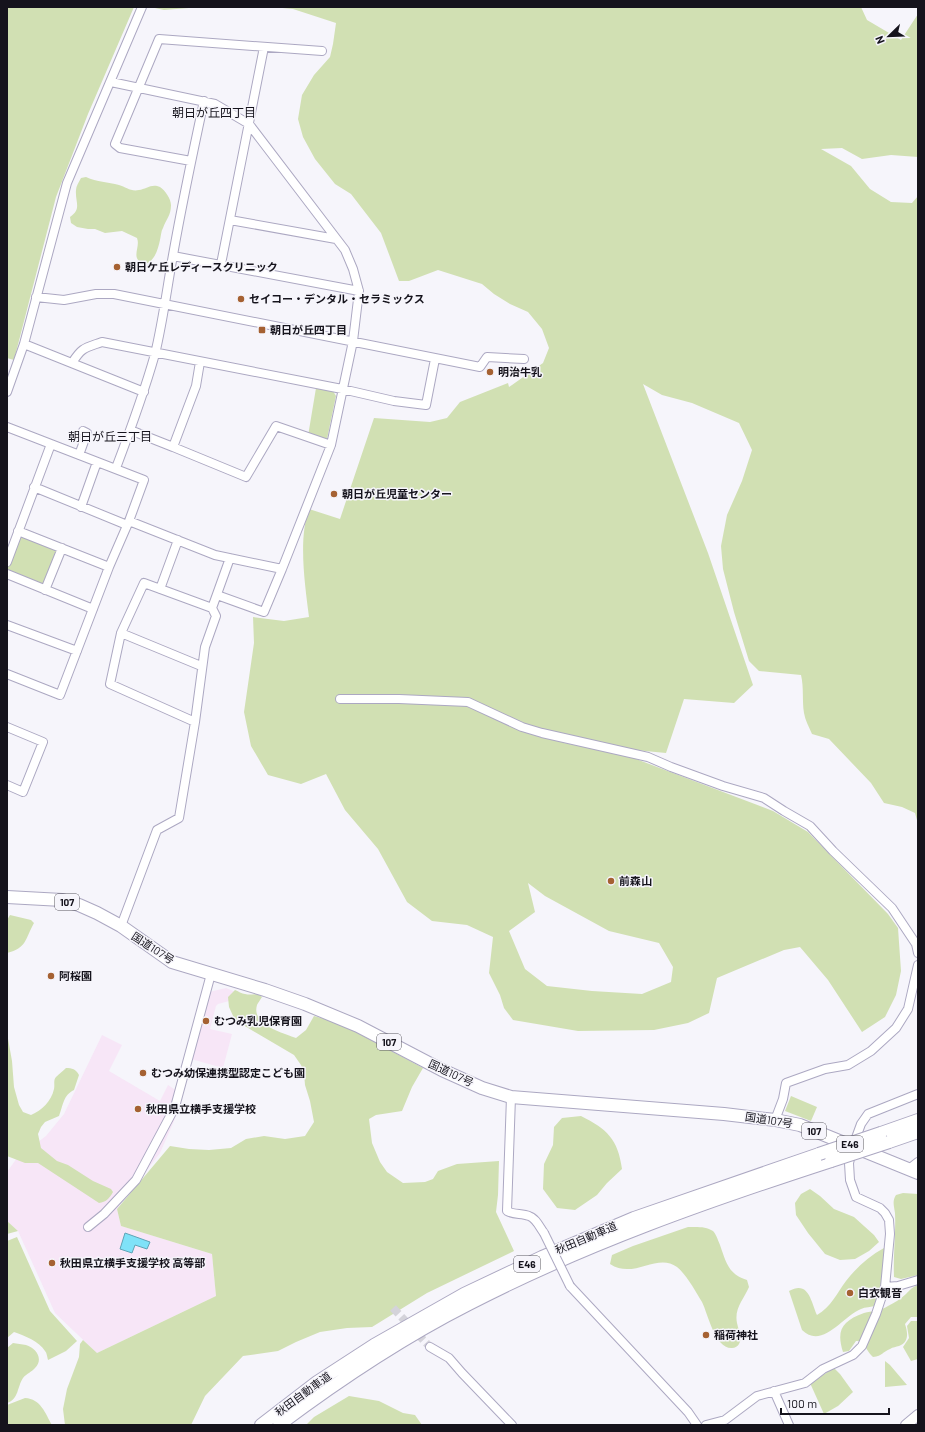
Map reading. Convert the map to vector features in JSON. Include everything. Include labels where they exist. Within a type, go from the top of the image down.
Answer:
[{"type":"highway","name":"国道107号","points":[[7,897],[62,900],[79,905],[121,926],[172,962],[305,1004],[358,1026],[442,1070],[482,1088],[511,1097],[724,1114],[775,1120],[800,1125],[852,1146],[915,1168]]},
{"type":"highway","name":"秋田自動車道","points":[[279,1425],[324,1391],[380,1354],[476,1301],[547,1267],[638,1228],[723,1196],[831,1161],[885,1138],[918,1120]]},
{"type":"highway","name":"秋田自動車道","points":[[261,1425],[317,1382],[374,1345],[464,1294],[542,1257],[634,1218],[819,1154],[885,1138],[918,1132]]},
{"type":"main road","points":[[906,1425],[918,1415]]},
{"type":"street","points":[[7,392],[24,344],[68,183],[142,7]]},
{"type":"street","points":[[191,162],[120,148],[115,144],[159,39],[322,51]]},
{"type":"street","points":[[221,264],[264,47]]},
{"type":"street","points":[[111,82],[215,104],[249,124],[345,250],[353,269],[359,291],[353,341],[331,445],[264,612],[217,595]]},
{"type":"street","points":[[116,468],[144,392],[155,352],[204,101]]},
{"type":"street","points":[[230,220],[336,240]]},
{"type":"street","points":[[173,256],[359,291]]},
{"type":"street","points":[[36,297],[64,300],[96,294],[114,294],[480,367],[487,357],[524,359]]},
{"type":"street","points":[[72,363],[79,352],[102,342],[342,389],[394,401],[426,406],[435,359]]},
{"type":"street","points":[[24,344],[144,392]]},
{"type":"street","points":[[173,447],[196,386],[200,362]]},
{"type":"street","points":[[130,430],[246,477],[276,426],[331,445]]},
{"type":"street","points":[[7,427],[144,480],[60,695],[7,674]]},
{"type":"street","points":[[79,455],[87,433],[83,431]]},
{"type":"street","points":[[7,562],[9,549],[18,531],[51,444]]},
{"type":"street","points":[[81,507],[97,462]]},
{"type":"street","points":[[34,487],[81,507],[215,554],[282,569]]},
{"type":"street","points":[[18,531],[110,567]]},
{"type":"street","points":[[160,589],[178,540]]},
{"type":"street","points":[[45,590],[62,548]]},
{"type":"street","points":[[212,608],[230,558]]},
{"type":"street","points":[[7,574],[93,609]]},
{"type":"street","points":[[121,926],[157,830],[179,818],[195,722],[201,666],[205,647],[216,616],[212,608],[144,583],[121,633],[110,684],[195,722]]},
{"type":"street","points":[[7,625],[77,651]]},
{"type":"street","points":[[121,633],[201,666]]},
{"type":"street","points":[[340,699],[398,699],[468,702],[522,727],[542,733],[648,757],[723,786],[764,798],[810,826],[833,851],[892,908],[916,944],[918,953]]},
{"type":"street","points":[[7,727],[43,742],[23,792],[7,785]]},
{"type":"street","points":[[775,1120],[783,1099],[786,1083],[825,1069],[848,1065],[870,1051],[896,1028],[908,1009],[916,981],[918,965]]},
{"type":"street","points":[[88,1227],[104,1214],[136,1180],[175,1108],[211,974]]},
{"type":"street","points":[[706,1425],[725,1420],[757,1396],[805,1383],[823,1369],[853,1355],[862,1346],[876,1314],[885,1287],[890,1234],[889,1220],[885,1213],[880,1208],[856,1197],[850,1180],[849,1163],[852,1146],[861,1124],[868,1114],[918,1094]]},
{"type":"street","points":[[511,1097],[507,1210],[511,1213],[530,1216],[535,1220],[544,1233],[570,1286],[688,1412],[697,1425]]},
{"type":"street","points":[[885,1287],[898,1286],[918,1280]]},
{"type":"street","points":[[430,1347],[449,1358],[512,1425]]},
{"type":"street","points":[[774,1391],[788,1425]]},
{"type":"shaded area","name":"むつみ乳児保育園","points":[[226,988],[238,993],[237,999],[218,1004],[216,1006],[210,1029],[232,1034],[223,1068],[191,1059],[209,992]]},
{"type":"shaded area","name":"秋田県立横手支援学校","points":[[102,1035],[122,1045],[109,1071],[160,1101],[168,1085],[183,1095],[174,1121],[160,1153],[117,1209],[121,1226],[212,1254],[216,1296],[97,1353],[55,1313],[18,1231],[7,1221],[7,1172],[17,1158],[46,1136],[64,1114]]},
{"type":"green space","points":[[7,7],[134,7],[88,114],[56,197],[14,360],[7,358]]},
{"type":"green space","points":[[201,7],[164,10],[155,8]]},
{"type":"green space","points":[[272,7],[861,7],[867,20],[901,40],[918,14],[918,157],[891,155],[862,159],[842,148],[821,149],[851,166],[870,189],[891,202],[912,203],[918,196],[918,824],[915,813],[902,807],[884,803],[871,783],[829,739],[812,734],[804,713],[801,675],[759,671],[749,661],[723,569],[721,546],[727,515],[742,481],[752,450],[739,423],[692,403],[662,395],[643,384],[708,553],[753,685],[734,703],[684,699],[666,753],[563,743],[615,751],[773,811],[808,832],[888,914],[898,928],[901,971],[896,995],[885,1017],[862,1032],[828,980],[800,947],[784,950],[717,978],[709,1013],[688,1023],[654,1030],[578,1031],[513,1020],[504,1008],[500,995],[489,973],[493,937],[467,925],[432,921],[407,902],[378,849],[345,810],[326,774],[301,784],[268,775],[251,746],[244,712],[254,643],[253,617],[284,621],[309,617],[304,577],[303,548],[309,509],[340,519],[374,418],[430,422],[447,418],[460,402],[508,383],[509,387],[512,385],[543,363],[549,348],[542,329],[528,312],[510,304],[482,284],[438,270],[409,281],[399,281],[381,233],[351,194],[335,184],[315,159],[303,137],[298,119],[302,95],[314,75],[330,57],[336,23],[293,9]],"holes":[[[528,883],[545,896],[609,931],[659,943],[673,967],[671,982],[642,994],[592,991],[547,986],[525,969],[509,931],[535,912]]]},
{"type":"green space","points":[[86,177],[133,190],[157,186],[166,192],[171,203],[171,209],[162,231],[157,251],[151,260],[145,264],[140,262],[136,256],[138,246],[137,238],[122,231],[105,233],[95,229],[77,227],[71,223],[70,217],[74,214],[77,208],[76,187],[81,178]]},
{"type":"green space","points":[[316,388],[333,391],[336,396],[327,439],[308,436]]},
{"type":"green space","points":[[22,536],[57,549],[58,553],[45,585],[42,586],[7,572],[7,566],[18,537]]},
{"type":"green space","points":[[10,915],[31,920],[34,923],[22,946],[7,953],[7,920]]},
{"type":"green space","points":[[235,990],[244,994],[258,995],[262,997],[257,1005],[256,1012],[263,1023],[276,1031],[296,1038],[306,1030],[314,1016],[339,1023],[423,1068],[412,1087],[402,1111],[376,1115],[369,1119],[372,1143],[380,1162],[387,1172],[403,1183],[425,1182],[433,1179],[438,1171],[457,1164],[499,1161],[496,1212],[514,1251],[427,1293],[372,1327],[347,1328],[320,1332],[278,1351],[243,1356],[205,1396],[191,1425],[65,1425],[63,1409],[67,1389],[79,1357],[80,1344],[83,1340],[97,1353],[216,1296],[212,1254],[121,1226],[117,1209],[170,1146],[209,1150],[231,1148],[246,1139],[264,1136],[285,1139],[305,1136],[314,1122],[301,1065],[294,1055],[243,1025],[234,1018],[229,1007],[228,997]]},
{"type":"green space","points":[[7,1033],[12,1061],[14,1087],[19,1105],[23,1112],[31,1115],[46,1105],[53,1094],[55,1078],[66,1068],[77,1071],[79,1075],[74,1090],[65,1098],[59,1116],[45,1122],[38,1134],[41,1148],[57,1161],[68,1165],[93,1181],[111,1189],[113,1192],[104,1202],[99,1203],[38,1163],[25,1163],[7,1156]]},
{"type":"green space","points":[[791,1096],[817,1107],[811,1121],[785,1111]]},
{"type":"green space","points":[[581,1116],[598,1126],[610,1136],[618,1150],[622,1169],[597,1195],[575,1210],[557,1208],[543,1189],[544,1164],[553,1145],[554,1127],[562,1118]]},
{"type":"green space","points":[[810,1189],[834,1209],[854,1217],[874,1235],[879,1242],[869,1251],[855,1259],[840,1260],[825,1254],[796,1215],[795,1203],[801,1194]]},
{"type":"green space","points":[[903,1193],[918,1194],[918,1275],[901,1279],[894,1277],[894,1201],[896,1195]]},
{"type":"green space","points":[[7,1221],[18,1231],[7,1234]]},
{"type":"green space","points":[[688,1227],[698,1227],[713,1231],[717,1237],[729,1267],[736,1274],[747,1280],[749,1287],[738,1308],[736,1318],[741,1339],[739,1344],[735,1347],[726,1347],[721,1343],[713,1330],[702,1302],[694,1288],[677,1267],[669,1263],[661,1262],[628,1269],[619,1268],[610,1264],[612,1255]]},
{"type":"green space","points":[[17,1237],[50,1311],[77,1341],[66,1351],[48,1360],[42,1347],[31,1339],[14,1332],[7,1338],[7,1241]]},
{"type":"green space","points":[[884,1248],[884,1270],[876,1306],[863,1308],[825,1334],[817,1336],[810,1335],[802,1330],[789,1291],[796,1288],[805,1290],[811,1299],[817,1315],[830,1304],[846,1281],[868,1258]]},
{"type":"green space","points":[[918,1285],[918,1317],[911,1317],[905,1324],[907,1337],[905,1342],[899,1346],[887,1350],[879,1356],[873,1357],[861,1341],[856,1341],[849,1351],[843,1352],[840,1338],[841,1332],[843,1327],[850,1319],[864,1313],[885,1308]]},
{"type":"green space","points":[[911,1321],[918,1321],[918,1359],[911,1361],[903,1347],[909,1338],[907,1326]]},
{"type":"green space","points":[[13,1343],[30,1346],[38,1354],[39,1361],[38,1365],[21,1381],[14,1399],[7,1403],[7,1348]]},
{"type":"green space","points":[[885,1361],[890,1365],[907,1385],[885,1387]]},
{"type":"green space","points":[[834,1368],[853,1392],[838,1406],[824,1414],[810,1383]]},
{"type":"green space","points":[[349,1396],[379,1401],[403,1413],[415,1415],[422,1425],[306,1425],[314,1417]]},
{"type":"green space","points":[[25,1398],[35,1401],[42,1407],[52,1425],[7,1425],[7,1405]]},
{"type":"water","points":[[125,1233],[150,1242],[147,1249],[135,1245],[132,1253],[120,1249]]},
{"type":"tunnel","points":[[393,1308],[430,1347]]},
{"type":"place","name":"朝日ケ丘レディースクリニック","points":[[117,267]]},
{"type":"place","name":"セイコー・デンタル・セラミックス","points":[[241,299]]},
{"type":"place","name":"朝日が丘四丁目","points":[[262,330]]},
{"type":"place","name":"明治牛乳","points":[[490,372]]},
{"type":"place","name":"朝日が丘児童センター","points":[[334,494]]},
{"type":"place","name":"前森山","points":[[611,881]]},
{"type":"place","name":"阿桜園","points":[[51,976]]},
{"type":"place","name":"むつみ乳児保育園","points":[[206,1021]]},
{"type":"place","name":"むつみ幼保連携型認定こども園","points":[[143,1073]]},
{"type":"place","name":"秋田県立横手支援学校","points":[[138,1109]]},
{"type":"place","name":"秋田県立横手支援学校 高等部","points":[[52,1263]]},
{"type":"place","name":"白衣観音","points":[[850,1293]]},
{"type":"place","name":"稲荷神社","points":[[706,1335]]},
{"type":"district","name":"朝日が丘四丁目","points":[[214,113]]},
{"type":"district","name":"朝日が丘三丁目","points":[[110,437]]}]
